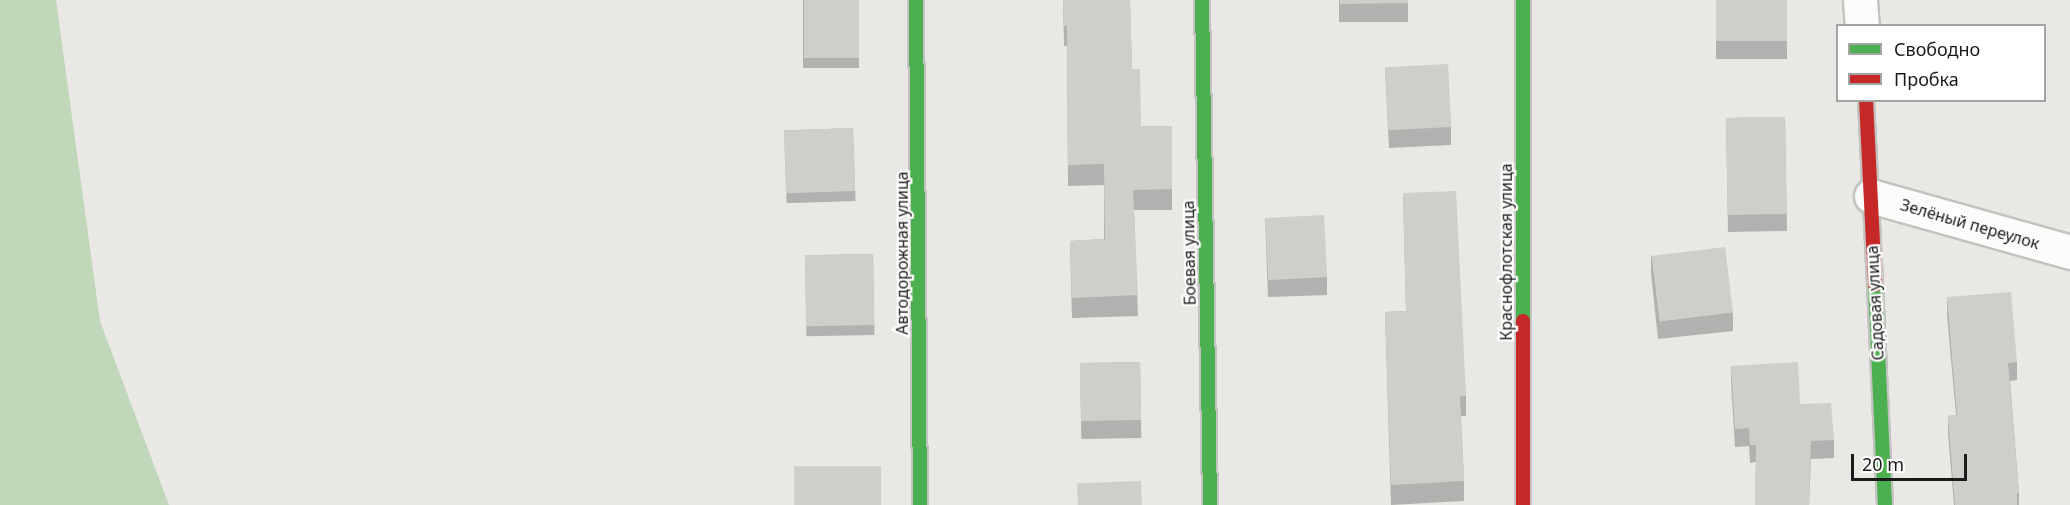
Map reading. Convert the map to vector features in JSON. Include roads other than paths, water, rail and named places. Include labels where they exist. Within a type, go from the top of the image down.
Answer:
[{"type":"street","name":"Автодорожная улица","points":[[916,0],[920,505]]},
{"type":"street","name":"Боевая улица","points":[[1202,0],[1210,505]]},
{"type":"street","name":"Краснофлотская улица","points":[[1523,0],[1523,505]]},
{"type":"street","points":[[1860,0],[1862,24]]},
{"type":"street","name":"Садовая улица","points":[[1866,102],[1885,505]]},
{"type":"street","name":"Зелёный переулок","points":[[1871,196],[2070,252]]}]
